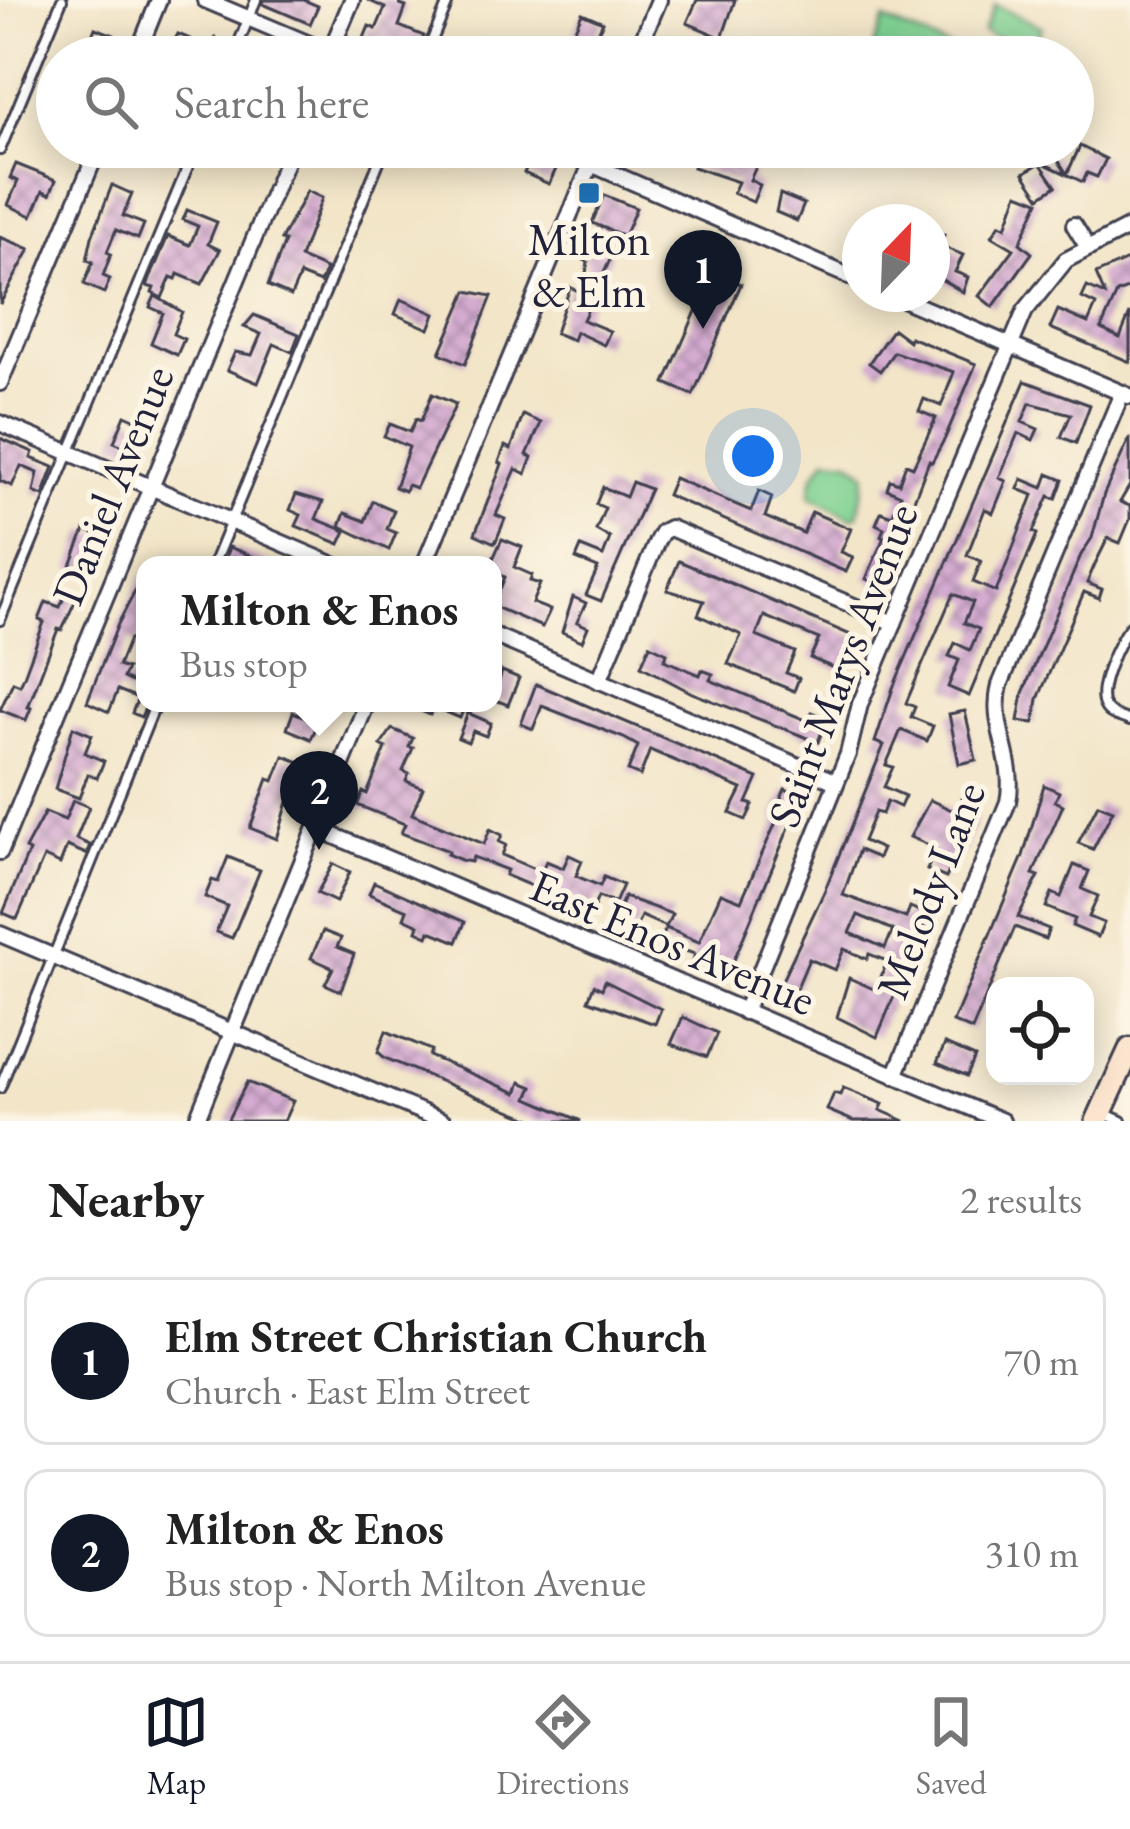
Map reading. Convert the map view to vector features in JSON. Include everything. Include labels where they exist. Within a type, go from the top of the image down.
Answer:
[{"type":"main road","points":[[1107,1118],[1130,1049]]},
{"type":"street","points":[[145,36],[160,0]]},
{"type":"street","points":[[206,0],[287,36]]},
{"type":"street","points":[[339,36],[352,0]]},
{"type":"street","points":[[643,36],[658,0]]},
{"type":"street","points":[[0,383],[90,168]]},
{"type":"street","name":"Daniel Avenue","points":[[0,852],[283,168]]},
{"type":"street","points":[[428,556],[589,168]]},
{"type":"street","points":[[600,168],[842,273]]},
{"type":"street","points":[[1074,225],[1087,246]]},
{"type":"street","name":"Saint Marys Avenue","points":[[744,1012],[848,754],[860,704],[1025,311],[1050,276],[1087,246],[1130,227]]},
{"type":"street","points":[[933,312],[1126,395]]},
{"type":"street","name":"Melody Lane","points":[[896,1076],[1008,802],[1012,772],[996,719],[1000,686],[1126,395]]},
{"type":"street","points":[[0,424],[313,556]]},
{"type":"street","points":[[599,681],[657,541],[670,528],[894,623]]},
{"type":"street","points":[[502,638],[836,782]]},
{"type":"street","points":[[196,1121],[364,712]]},
{"type":"street","name":"East Enos Avenue","points":[[316,828],[1002,1121]]},
{"type":"street","points":[[0,934],[443,1121]]},
{"type":"lane","points":[[47,36],[62,0]]},
{"type":"lane","points":[[242,36],[256,0]]},
{"type":"lane","points":[[433,36],[448,0]]},
{"type":"lane","points":[[0,150],[36,63]]},
{"type":"lane","points":[[0,620],[187,168]]},
{"type":"lane","points":[[217,556],[376,168]]},
{"type":"lane","points":[[1130,626],[1117,646],[1101,693],[1110,713],[1130,721]]},
{"type":"lane","points":[[0,1088],[152,712]]},
{"type":"green space","points":[[995,5],[1042,27],[1038,36],[983,32]]},
{"type":"green space","points":[[884,20],[922,36],[878,36]]},
{"type":"green space","points":[[827,458],[849,460],[866,473],[858,515],[852,518],[810,496],[814,475]]},
{"type":"building","points":[[264,0],[304,0],[318,6],[310,24],[263,4]]},
{"type":"building","points":[[367,0],[401,0],[400,5],[406,7],[399,26],[424,36],[365,36],[369,26],[376,29],[385,8]]},
{"type":"building","points":[[697,0],[735,0],[723,36],[687,23]]},
{"type":"building","points":[[582,13],[603,22],[596,36],[572,36]]},
{"type":"building","points":[[95,28],[114,35],[114,36],[92,36]]},
{"type":"building","points":[[1094,153],[1106,159],[1097,177],[1087,173],[1083,182],[1054,168],[1063,168],[1067,174],[1070,168],[1094,168]]},
{"type":"building","points":[[16,164],[56,180],[50,194],[43,191],[32,216],[8,205],[18,181],[10,178]]},
{"type":"building","points":[[526,168],[556,169],[549,184],[524,173]]},
{"type":"building","points":[[696,168],[756,168],[750,180],[760,185],[753,202],[733,193],[738,182]]},
{"type":"building","points":[[1043,168],[1056,186],[1040,197],[1024,173]]},
{"type":"building","points":[[112,185],[132,194],[123,216],[144,224],[138,239],[116,230],[107,252],[111,254],[103,276],[110,279],[104,293],[84,284],[93,262],[87,260],[92,237]]},
{"type":"building","points":[[307,191],[322,198],[300,258],[326,269],[320,283],[300,275],[291,296],[268,286],[285,241],[281,240]]},
{"type":"building","points":[[1018,193],[1039,201],[1020,243],[1032,253],[993,307],[979,296],[1014,249],[992,236],[1000,224],[1006,227]]},
{"type":"building","points":[[780,194],[804,204],[797,221],[776,212]]},
{"type":"building","points":[[604,195],[636,208],[624,236],[592,223]]},
{"type":"building","points":[[187,210],[217,222],[208,244],[220,250],[202,284],[178,274],[176,279],[171,277],[162,298],[147,286],[168,236],[190,245],[198,226],[183,220]]},
{"type":"building","points":[[0,237],[30,249],[0,304]]},
{"type":"building","points":[[590,246],[612,255],[583,320],[610,331],[604,345],[576,332],[573,340],[555,333],[570,287],[578,291],[586,273],[588,262],[584,260]]},
{"type":"building","points":[[950,250],[963,255],[955,272],[968,277],[963,292],[950,284]]},
{"type":"building","points":[[1130,259],[1130,288],[1117,293],[1101,329],[1120,338],[1130,313],[1130,362],[1050,328],[1058,310],[1088,323],[1096,305],[1082,298],[1087,287],[1105,295],[1096,274]]},
{"type":"building","points":[[713,272],[741,284],[693,395],[665,383]]},
{"type":"building","points":[[467,291],[492,296],[465,364],[440,353]]},
{"type":"building","points":[[155,296],[182,312],[173,334],[184,339],[177,355],[151,343],[163,313],[150,307]]},
{"type":"building","points":[[401,299],[435,314],[429,329],[395,314]]},
{"type":"building","points":[[254,315],[299,334],[292,352],[274,344],[258,383],[227,370],[235,352],[252,355],[261,334],[244,327]]},
{"type":"building","points":[[893,329],[909,341],[910,337],[976,364],[945,438],[929,461],[881,586],[866,579],[884,537],[884,528],[876,524],[881,512],[892,516],[901,495],[887,489],[890,480],[899,483],[906,464],[913,467],[936,418],[919,411],[924,399],[941,406],[954,372],[894,352],[880,371],[869,363]]},
{"type":"building","points":[[1025,381],[1090,405],[1076,443],[1061,437],[1071,414],[1030,403],[1022,422],[1038,429],[1033,440],[1018,433],[999,478],[1006,481],[993,513],[985,509],[967,555],[981,561],[973,582],[996,592],[1033,495],[1018,489],[1022,479],[1043,488],[1048,474],[1063,480],[1056,499],[1049,496],[1033,532],[1037,534],[969,696],[948,687],[959,660],[949,656],[955,643],[970,650],[979,629],[964,623],[973,602],[953,594],[906,703],[915,707],[911,717],[933,726],[927,741],[901,730],[886,765],[893,767],[884,787],[905,796],[900,807],[887,801],[882,814],[875,812],[863,841],[882,849],[878,858],[859,850],[843,895],[906,918],[910,907],[928,915],[877,1037],[837,1017],[849,978],[876,990],[887,961],[844,949],[835,970],[809,959],[793,997],[777,991],[824,892],[884,745],[875,742],[893,688]],"holes":[[[858,915],[893,930],[885,948],[850,933]]]},
{"type":"building","points":[[432,394],[456,404],[416,488],[407,485],[405,491],[395,487],[409,447],[384,436],[390,424],[410,432],[416,419],[421,421]]},
{"type":"building","points":[[125,415],[141,422],[130,449],[114,442]]},
{"type":"building","points":[[523,415],[541,423],[527,455],[532,457],[526,474],[516,469],[496,515],[505,519],[495,543],[475,534],[505,446],[511,449]]},
{"type":"building","points":[[1130,437],[1130,485],[1120,502],[1130,506],[1130,519],[1120,543],[1108,538],[1087,583],[1102,589],[1099,598],[1084,592],[1038,699],[1034,723],[1018,721],[1023,693],[1092,538],[1104,494]]},
{"type":"building","points":[[0,438],[54,467],[43,496],[34,492],[38,473],[21,466],[12,486],[0,481]]},
{"type":"building","points":[[674,478],[751,511],[759,491],[772,497],[765,517],[803,533],[812,512],[851,529],[841,552],[853,557],[846,572],[667,495]]},
{"type":"building","points":[[632,482],[650,489],[601,601],[586,595],[598,568],[576,559],[581,547],[603,556],[610,538],[596,530],[605,508],[596,504],[603,487],[626,497]]},
{"type":"building","points":[[296,494],[323,502],[316,519],[346,531],[340,544],[296,526],[301,515],[290,510]]},
{"type":"building","points":[[373,501],[394,510],[387,529],[396,533],[389,550],[340,526],[345,513],[365,521]]},
{"type":"building","points":[[85,530],[105,538],[86,575],[70,568]]},
{"type":"building","points":[[502,539],[522,547],[514,567],[540,584],[532,603],[550,610],[542,627],[502,610],[505,577],[502,556],[494,556]]},
{"type":"building","points":[[229,547],[252,556],[226,556]]},
{"type":"building","points":[[679,561],[860,639],[852,659],[849,657],[843,672],[810,658],[819,639],[764,616],[756,636],[795,652],[786,673],[799,678],[794,691],[728,664],[741,635],[698,615],[704,601],[667,590]]},
{"type":"building","points":[[136,589],[136,642],[129,639],[118,666],[127,669],[123,678],[136,684],[136,697],[118,690],[109,712],[87,702]]},
{"type":"building","points":[[65,595],[76,599],[62,630],[58,629],[26,720],[0,710],[13,682],[20,685],[23,679],[44,622],[39,620],[46,602],[60,607]]},
{"type":"building","points":[[573,597],[586,603],[577,622],[588,627],[582,641],[562,632]]},
{"type":"building","points":[[650,645],[667,653],[664,660],[700,675],[702,670],[713,674],[710,680],[808,721],[812,712],[827,718],[818,742],[692,693],[641,666]]},
{"type":"building","points":[[502,671],[519,678],[508,705],[502,703]]},
{"type":"building","points":[[536,684],[758,778],[747,803],[753,805],[746,820],[730,813],[742,789],[650,750],[640,776],[628,771],[638,746],[624,738],[542,706],[533,729],[521,724]]},
{"type":"building","points":[[965,711],[976,760],[959,764],[949,714]]},
{"type":"building","points":[[293,712],[318,723],[311,739],[287,729]]},
{"type":"building","points":[[468,713],[491,723],[486,736],[473,731],[468,742],[458,738]]},
{"type":"building","points":[[73,727],[92,735],[85,753],[104,761],[97,778],[88,774],[79,798],[55,789]]},
{"type":"building","points":[[392,729],[413,738],[403,771],[409,774],[406,781],[423,788],[412,814],[484,844],[490,829],[502,835],[499,842],[506,845],[502,855],[541,872],[546,861],[563,868],[569,855],[582,861],[576,876],[600,886],[604,877],[623,885],[615,903],[598,897],[593,909],[557,897],[505,875],[507,870],[473,857],[471,862],[461,860],[401,833],[405,824],[357,805],[363,792],[367,794],[386,748],[381,745]]},
{"type":"building","points":[[284,756],[300,762],[277,839],[250,828],[268,779],[274,781]]},
{"type":"building","points":[[1044,785],[1059,792],[1055,801],[1063,805],[1033,874],[1039,876],[1018,917],[1049,929],[1045,939],[1015,927],[994,977],[986,977],[986,996],[972,1030],[953,1022],[1023,856]]},
{"type":"building","points":[[785,789],[802,796],[729,972],[692,963],[695,954],[660,943],[666,928],[699,942],[721,893],[741,901],[777,820],[773,818]]},
{"type":"building","points":[[962,799],[977,805],[973,815],[978,817],[963,854],[958,852],[946,878],[927,870],[936,848],[910,837],[930,800],[956,812]]},
{"type":"building","points":[[73,800],[89,807],[76,839],[90,845],[86,854],[67,846],[60,864],[44,857],[17,919],[3,913],[29,851],[25,849],[45,812],[65,820]]},
{"type":"building","points":[[1098,804],[1113,810],[1093,849],[1078,843]]},
{"type":"building","points":[[228,857],[260,870],[232,938],[216,932],[227,906],[205,897],[212,880],[218,882]]},
{"type":"building","points":[[333,864],[350,872],[336,902],[317,893]]},
{"type":"building","points":[[1074,865],[1089,871],[1082,889],[1098,896],[1089,917],[1104,923],[1098,937],[1072,926],[1075,919],[1046,907],[1052,893],[1061,897]]},
{"type":"building","points":[[374,882],[465,922],[457,942],[417,931],[419,925],[404,918],[407,910],[369,894]]},
{"type":"building","points":[[624,897],[672,914],[666,927],[641,916],[635,930],[614,921]]},
{"type":"building","points":[[323,931],[341,938],[337,947],[354,954],[341,991],[325,984],[333,968],[311,958]]},
{"type":"building","points":[[605,981],[661,1009],[655,1024],[588,1000],[594,985],[602,989]]},
{"type":"building","points":[[683,1017],[717,1033],[707,1057],[671,1044]]},
{"type":"building","points":[[386,1031],[431,1050],[429,1056],[517,1093],[521,1082],[533,1087],[528,1098],[581,1121],[536,1121],[385,1058],[378,1052]]},
{"type":"building","points":[[945,1044],[975,1057],[967,1076],[937,1063]]},
{"type":"building","points":[[247,1082],[293,1101],[284,1121],[227,1121]]},
{"type":"building","points":[[843,1088],[883,1104],[880,1110],[905,1121],[853,1121],[827,1110],[834,1093],[840,1095]]},
{"type":"place","name":"Milton & Elm","points":[[589,193]]},
{"type":"place","name":"Elm Street Christian Church","points":[[703,329]]},
{"type":"place","name":"Milton & Enos","points":[[319,850]]}]
